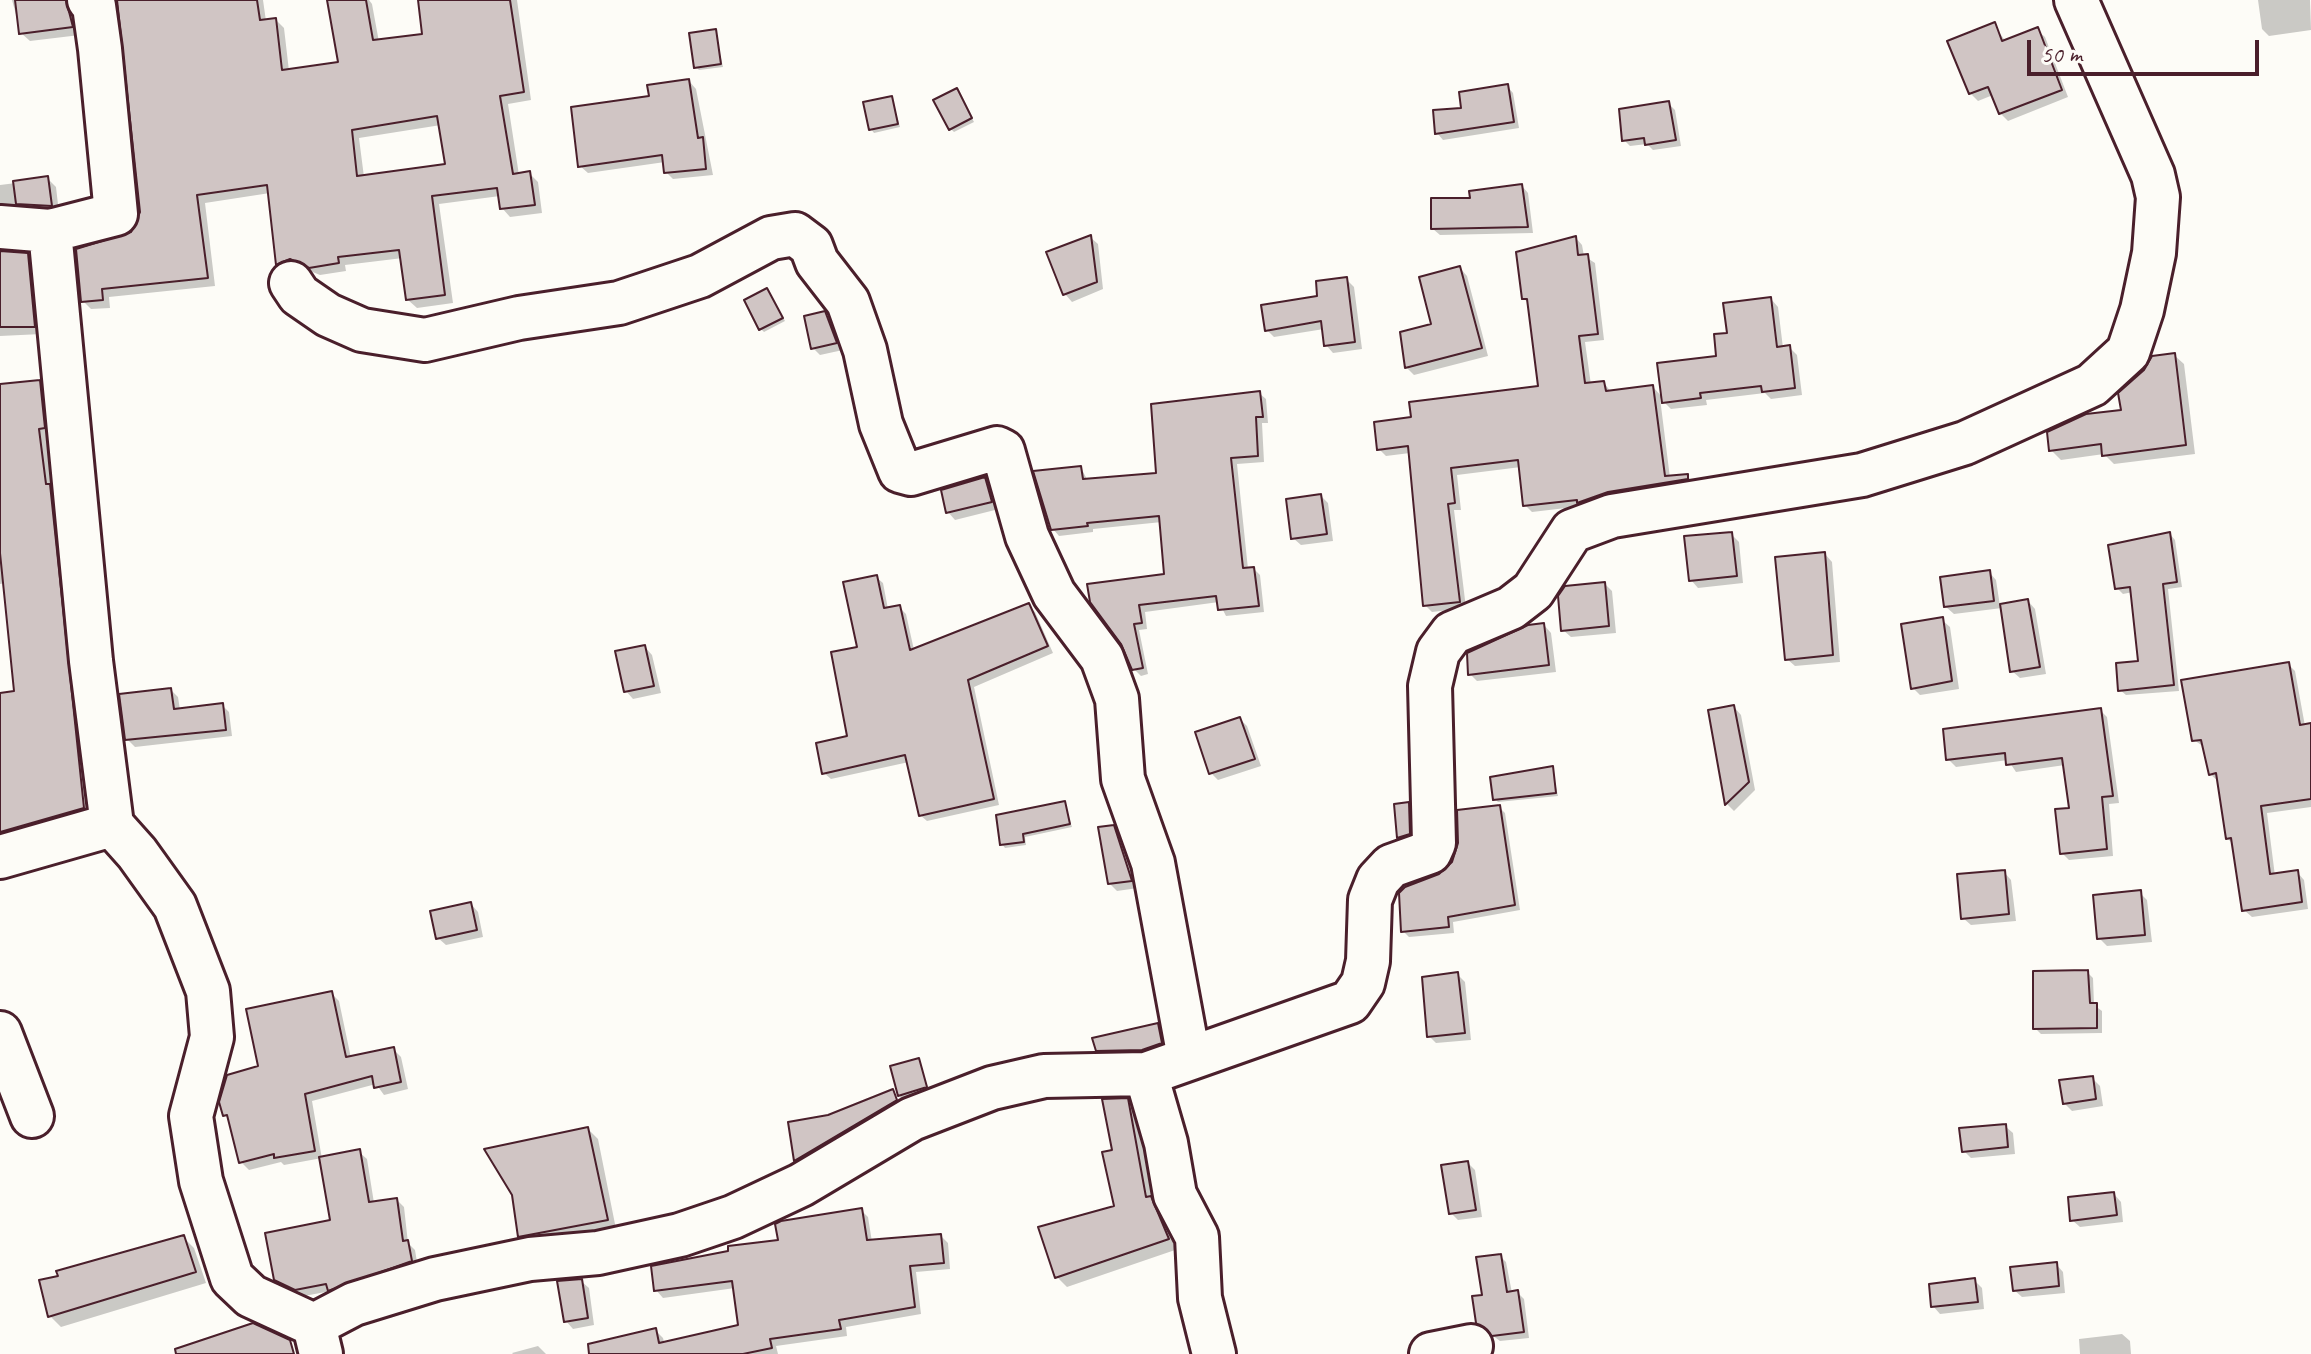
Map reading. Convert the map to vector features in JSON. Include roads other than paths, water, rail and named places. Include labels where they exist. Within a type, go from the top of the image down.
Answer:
[{"type":"street","points":[[0,227],[50,231],[116,214],[98,35],[94,6],[89,0]]},
{"type":"street","points":[[50,231],[91,661],[112,825],[137,853],[175,906],[208,991],[212,1037],[191,1116],[201,1181],[232,1278],[251,1296],[317,1339],[354,1304],[435,1279],[530,1259],[598,1253],[680,1235],[733,1217],[801,1185],[912,1119],[992,1088],[1044,1076],[1146,1074],[1350,1002],[1363,983],[1368,961],[1370,900],[1378,880],[1391,866],[1430,852],[1434,843],[1430,686],[1438,652],[1452,633],[1511,608],[1533,591],[1572,531],[1612,516],[1862,475],[1965,443],[2092,385],[2128,352],[2142,310],[2154,253],[2158,197],[2153,175],[2076,0]]},
{"type":"street","points":[[291,283],[299,295],[328,315],[362,330],[425,340],[519,318],[619,303],[700,276],[771,238],[795,234],[811,246],[817,262],[848,302],[865,350],[881,424],[900,471],[911,474],[997,448],[1003,451],[1027,536],[1048,583],[1102,658],[1117,699],[1123,779],[1153,863],[1189,1058]]},
{"type":"street","points":[[0,857],[112,825]]},
{"type":"street","points":[[0,1033],[32,1116]]},
{"type":"street","points":[[1146,1074],[1166,1143],[1175,1195],[1197,1237],[1200,1298],[1214,1354]]}]
